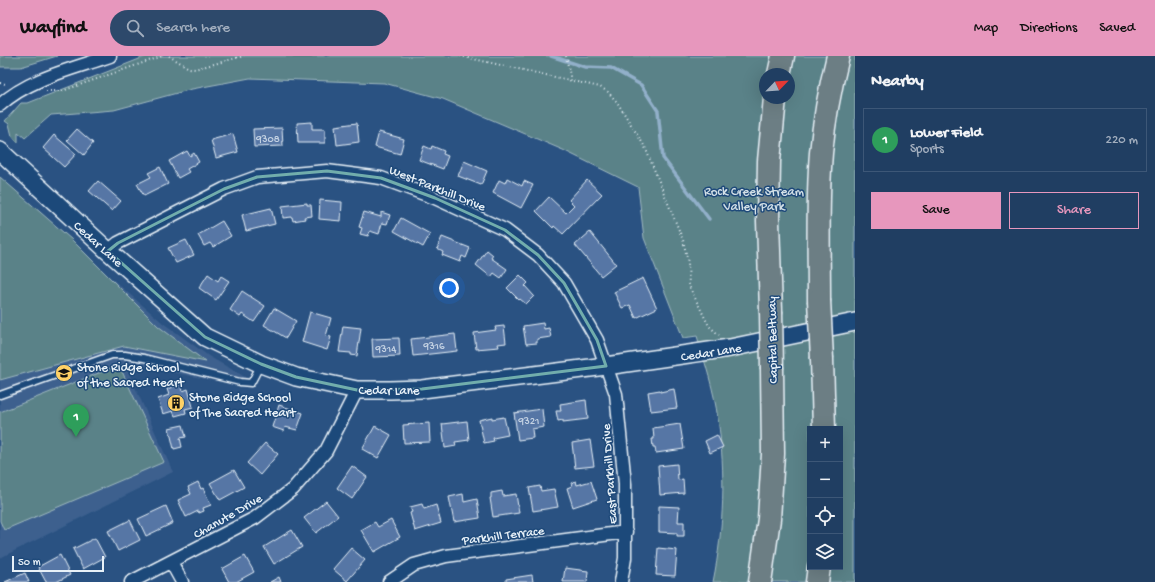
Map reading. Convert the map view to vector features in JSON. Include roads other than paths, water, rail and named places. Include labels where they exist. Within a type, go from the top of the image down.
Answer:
[{"type":"highway","points":[[780,68],[783,56]]},
{"type":"highway","points":[[824,426],[819,300],[818,216],[821,153],[828,95],[838,56]]},
{"type":"highway","name":"Capital Beltway","points":[[760,582],[769,519],[773,454],[768,221],[769,161],[774,104]]},
{"type":"highway","points":[[817,582],[819,570]]},
{"type":"street","points":[[0,105],[24,88],[56,74],[110,56]]},
{"type":"street","name":"Cedar Lane","points":[[0,151],[108,251],[205,337],[261,364],[296,377],[358,390],[422,389],[606,366],[730,348],[855,322]]},
{"type":"street","name":"West Parkhill Drive","points":[[108,251],[118,243],[224,189],[257,177],[327,171],[381,178],[435,198],[505,230],[538,255],[564,283],[597,340],[606,366]]},
{"type":"street","name":"East Parkhill Drive","points":[[606,366],[616,394],[625,484],[625,558],[621,582]]},
{"type":"street","name":"Chanute Drive","points":[[131,582],[255,518],[293,489],[326,451],[358,390]]},
{"type":"street","name":"Parkhill Terrace","points":[[389,582],[414,565],[446,556],[626,532]]},
{"type":"street","points":[[171,562],[182,582]]},
{"type":"lane","points":[[0,395],[112,355],[125,355],[144,358],[240,382],[251,383],[261,364]]},
{"type":"waterway","points":[[551,56],[585,67],[611,68],[641,85],[658,111],[663,158],[709,219]]},
{"type":"place","name":"Stone Ridge School of the Sacred Heart","points":[[64,373]]},
{"type":"place","name":"Stone Ridge School of The Sacred Heart","points":[[176,403]]},
{"type":"place","name":"Lower Field","points":[[76,437]]},
{"type":"park label","name":"Rock Creek Stream Valley Park","points":[[754,198]]}]
